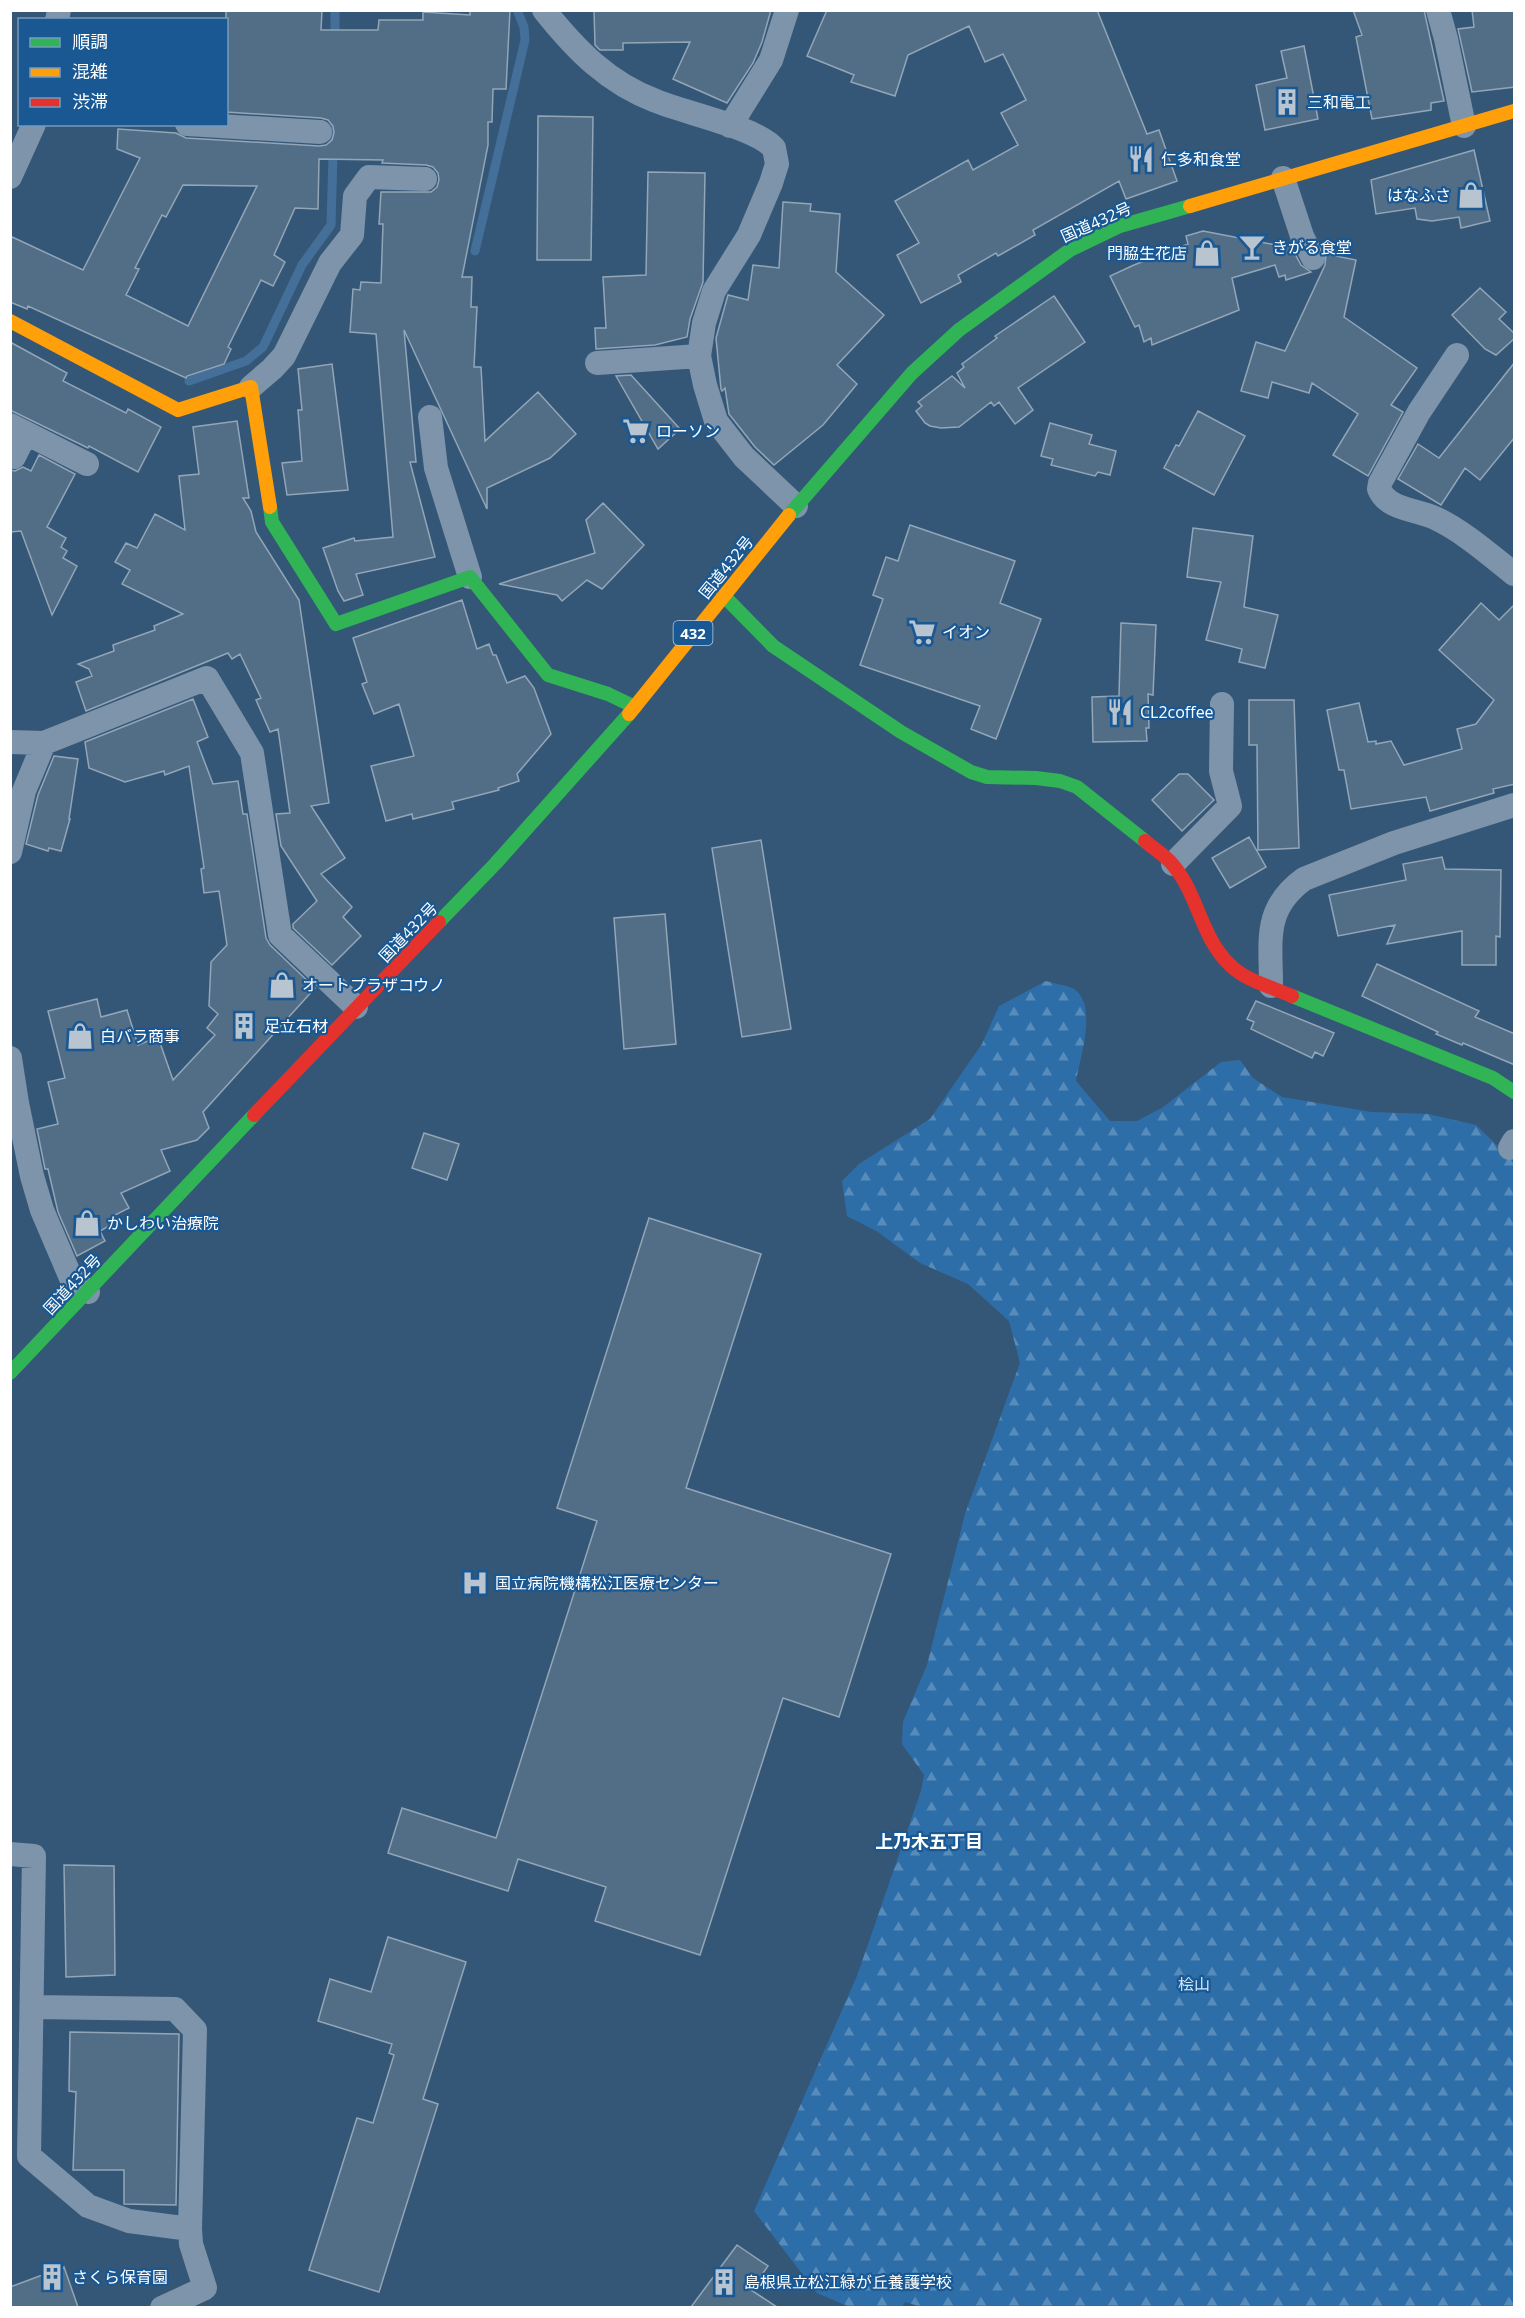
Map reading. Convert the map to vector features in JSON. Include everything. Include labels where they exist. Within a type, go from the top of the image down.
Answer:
[{"type":"main road","name":"国道432号","points":[[10,1373],[356,1007],[496,863],[635,707],[796,506],[912,373],[959,330],[1070,250],[1120,226],[1515,111]]},
{"type":"main road","points":[[10,321],[178,410],[251,387],[272,522],[336,624],[470,577],[548,675],[608,693],[635,707]]},
{"type":"main road","points":[[723,595],[773,646],[901,732],[970,771],[987,777],[1036,778],[1060,781],[1077,787],[1173,864],[1192,895],[1211,942],[1231,966],[1247,977],[1493,1078],[1515,1092]]},
{"type":"street","points":[[544,10],[586,59],[620,85],[657,102],[759,136],[774,148],[777,164],[749,235],[714,291],[704,323],[699,356],[716,421],[744,457],[796,506]]},
{"type":"street","points":[[730,126],[771,60],[788,10]]},
{"type":"street","points":[[1438,10],[1464,126]]},
{"type":"street","points":[[10,177],[33,126]]},
{"type":"street","points":[[220,126],[320,132]]},
{"type":"street","points":[[251,387],[284,356],[330,263],[352,235],[355,196],[369,177],[425,179]]},
{"type":"street","points":[[1283,178],[1302,236],[1313,258]]},
{"type":"street","points":[[1457,355],[1419,412],[1380,483],[1379,489],[1387,501],[1433,517],[1446,524],[1515,574]]},
{"type":"street","points":[[597,363],[699,356]]},
{"type":"street","points":[[430,417],[436,468],[470,577]]},
{"type":"street","points":[[14,458],[18,429],[87,464]]},
{"type":"street","points":[[10,742],[44,743],[207,678],[252,753],[279,935],[356,1007]]},
{"type":"street","points":[[1173,864],[1230,806],[1221,771],[1221,704]]},
{"type":"street","points":[[10,852],[24,791],[44,743]]},
{"type":"street","points":[[1271,986],[1270,934],[1273,916],[1282,899],[1293,887],[1304,879],[1384,847],[1515,805]]},
{"type":"street","points":[[10,1058],[19,1114],[42,1210],[71,1278],[88,1292]]},
{"type":"street","points":[[10,1854],[34,1856],[29,2156],[88,2206],[129,2221],[190,2229]]},
{"type":"street","points":[[33,2007],[175,2009],[195,2030],[190,2229],[191,2244],[205,2288],[162,2307]]},
{"type":"green space","name":"桧山","points":[[1046,981],[1074,989],[1081,997],[1085,1007],[1086,1032],[1076,1081],[1110,1121],[1137,1121],[1162,1108],[1221,1062],[1240,1060],[1253,1078],[1282,1097],[1371,1112],[1428,1114],[1476,1125],[1514,1162],[1514,2307],[925,2308],[905,2302],[902,2307],[850,2307],[817,2293],[754,2211],[857,1976],[921,1791],[924,1775],[902,1744],[903,1722],[927,1665],[965,1514],[1020,1363],[1009,1321],[968,1284],[920,1263],[878,1232],[847,1216],[842,1181],[859,1164],[930,1119],[982,1044],[999,1006]]},
{"type":"building","points":[[226,10],[322,10],[321,30],[378,30],[379,20],[423,20],[423,12],[470,15],[470,10],[510,10],[506,89],[493,89],[492,122],[488,122],[488,145],[462,277],[472,277],[471,307],[477,307],[474,367],[481,367],[485,441],[538,392],[576,434],[550,458],[487,488],[487,509],[404,330],[416,462],[410,462],[435,557],[356,574],[363,595],[344,601],[338,591],[323,548],[354,538],[355,541],[393,537],[376,334],[350,332],[353,289],[360,290],[361,282],[381,283],[383,224],[379,224],[381,192],[431,192],[437,187],[439,180],[438,173],[433,167],[382,163],[383,160],[319,159],[318,209],[295,208],[274,255],[285,262],[273,286],[261,280],[228,347],[231,349],[224,364],[186,378],[28,306],[27,309],[10,302],[10,236],[83,270],[140,158],[117,149],[118,129],[176,133],[186,138],[319,146],[326,145],[332,140],[334,133],[333,126],[328,120],[228,112],[228,18],[226,18]],"holes":[[[183,185],[257,186],[188,326],[126,295],[139,269],[135,268],[162,215],[166,217]]]},
{"type":"building","points":[[594,10],[771,10],[753,63],[727,103],[673,79],[690,42],[623,43],[623,50],[600,50],[595,45]]},
{"type":"building","points":[[827,10],[1097,10],[1147,134],[1159,130],[1177,181],[1126,199],[1119,181],[1033,230],[1035,235],[998,256],[996,253],[958,275],[961,282],[921,303],[897,255],[919,243],[895,201],[968,160],[973,170],[1018,145],[1001,113],[1026,100],[1003,54],[985,62],[969,26],[908,55],[895,96],[851,82],[854,75],[807,56]]},
{"type":"building","points":[[1353,10],[1424,10],[1444,101],[1431,103],[1431,110],[1372,119],[1356,37],[1362,35]]},
{"type":"building","points":[[1472,10],[1515,10],[1515,87],[1472,92],[1458,29],[1474,27]]},
{"type":"building","name":"三和電工","points":[[1304,46],[1318,119],[1265,130],[1256,85],[1287,78],[1281,51]]},
{"type":"building","points":[[538,116],[593,117],[591,260],[537,260]]},
{"type":"building","points":[[1474,150],[1490,221],[1461,228],[1459,217],[1432,221],[1417,219],[1415,208],[1376,214],[1371,180]]},
{"type":"building","points":[[648,172],[705,173],[703,282],[690,319],[687,337],[655,345],[596,349],[595,328],[606,328],[603,277],[646,275]]},
{"type":"building","points":[[783,202],[811,204],[810,211],[840,214],[836,272],[884,315],[837,365],[857,384],[823,425],[774,465],[755,447],[729,414],[725,388],[722,391],[721,389],[716,338],[728,295],[748,300],[753,265],[779,268]]},
{"type":"building","points":[[1203,231],[1292,248],[1301,265],[1311,272],[1286,280],[1285,275],[1279,277],[1275,265],[1232,278],[1239,310],[1152,345],[1151,338],[1144,342],[1139,325],[1135,327],[1110,276],[1188,244],[1186,236]]},
{"type":"building","points":[[1326,254],[1356,260],[1344,317],[1417,368],[1391,405],[1403,412],[1368,476],[1333,455],[1358,414],[1312,383],[1309,393],[1272,382],[1268,398],[1241,391],[1256,342],[1285,351],[1325,265]]},
{"type":"building","points":[[1480,288],[1506,312],[1499,319],[1515,334],[1515,338],[1496,355],[1485,349],[1452,315]]},
{"type":"building","points":[[1054,296],[1085,342],[1018,388],[1033,410],[1015,424],[999,402],[994,406],[991,402],[959,427],[941,428],[925,423],[916,411],[922,406],[918,402],[952,376],[965,388],[957,373],[964,367],[962,364],[997,338],[995,336]]},
{"type":"building","points":[[10,342],[67,373],[63,381],[126,413],[128,409],[161,427],[138,472],[89,446],[88,448],[10,410]]},
{"type":"building","points":[[1515,362],[1515,437],[1480,480],[1465,468],[1441,505],[1398,479],[1418,444],[1439,458]]},
{"type":"building","points":[[332,364],[348,490],[287,495],[282,463],[302,461],[298,410],[302,410],[298,369]]},
{"type":"building","points":[[631,375],[680,429],[658,449],[616,376]]},
{"type":"building","points":[[1198,411],[1245,436],[1214,495],[1164,468]]},
{"type":"building","points":[[237,421],[249,498],[243,498],[251,511],[256,532],[299,600],[329,803],[311,806],[345,858],[321,874],[352,907],[343,917],[361,936],[332,965],[293,928],[293,924],[317,901],[281,846],[276,814],[290,813],[278,729],[270,732],[256,700],[261,698],[240,654],[232,659],[228,653],[86,711],[76,682],[92,676],[89,669],[78,664],[114,651],[113,645],[155,630],[154,626],[183,614],[122,584],[130,570],[115,562],[126,543],[137,548],[155,514],[185,530],[179,476],[199,474],[193,427]]},
{"type":"building","points":[[1050,423],[1092,435],[1089,444],[1116,451],[1110,475],[1098,472],[1095,476],[1051,465],[1053,459],[1041,456]]},
{"type":"building","points":[[39,455],[75,474],[47,527],[66,538],[61,547],[67,551],[63,558],[77,566],[52,615],[21,531],[10,532],[10,470],[15,471],[23,467],[31,471]]},
{"type":"building","points":[[603,503],[644,545],[602,589],[587,580],[562,601],[557,595],[499,584],[595,553],[586,520]]},
{"type":"building","name":"イオン","points":[[910,525],[1015,561],[1000,603],[1041,619],[996,739],[971,729],[980,706],[860,665],[883,599],[873,595],[886,557],[898,561]]},
{"type":"building","points":[[1193,528],[1253,536],[1244,607],[1278,615],[1265,668],[1239,662],[1242,649],[1206,640],[1221,582],[1187,577]]},
{"type":"building","points":[[462,600],[477,649],[489,644],[507,683],[525,676],[534,688],[551,734],[517,774],[519,781],[498,788],[499,790],[452,802],[454,809],[413,819],[412,814],[386,821],[371,766],[414,756],[399,704],[374,714],[362,684],[367,682],[353,638]]},
{"type":"building","points":[[1481,603],[1499,620],[1515,604],[1515,784],[1493,789],[1494,793],[1430,811],[1426,797],[1351,809],[1344,770],[1339,770],[1327,710],[1359,703],[1368,742],[1376,741],[1376,744],[1391,741],[1404,765],[1462,749],[1457,729],[1476,724],[1494,700],[1439,650]]},
{"type":"building","points":[[1121,623],[1156,625],[1153,695],[1148,694],[1147,741],[1093,742],[1092,697],[1119,696]]},
{"type":"building","points":[[193,699],[208,737],[197,742],[213,784],[238,781],[243,814],[247,814],[266,938],[270,945],[315,988],[203,1112],[209,1128],[197,1140],[161,1150],[170,1171],[121,1193],[129,1208],[113,1216],[116,1222],[100,1231],[105,1241],[77,1256],[58,1212],[48,1169],[45,1169],[37,1129],[58,1124],[48,1082],[65,1078],[48,1011],[97,999],[101,1017],[127,1010],[138,1045],[158,1037],[173,1080],[215,1035],[207,1028],[218,1014],[209,1006],[211,962],[227,945],[219,891],[204,893],[201,869],[204,868],[189,766],[165,775],[164,771],[125,782],[89,768],[85,742]]},
{"type":"building","points":[[1249,700],[1294,700],[1299,848],[1258,850],[1257,745],[1249,745]]},
{"type":"building","points":[[54,756],[78,759],[70,819],[61,851],[49,848],[48,851],[26,844],[38,795]]},
{"type":"building","points":[[1179,774],[1188,774],[1214,800],[1182,831],[1152,800]]},
{"type":"building","points":[[1249,837],[1266,867],[1230,888],[1212,858]]},
{"type":"building","points":[[761,840],[791,1029],[742,1037],[712,848]]},
{"type":"building","points":[[1442,857],[1445,869],[1501,870],[1500,937],[1496,936],[1496,965],[1462,965],[1462,931],[1387,944],[1395,925],[1338,936],[1329,895],[1406,880],[1403,864]]},
{"type":"building","points":[[665,914],[676,1044],[624,1049],[614,918]]},
{"type":"building","points":[[1377,964],[1479,1011],[1475,1017],[1515,1034],[1515,1065],[1436,1034],[1438,1032],[1362,996]]},
{"type":"building","points":[[1256,1001],[1334,1033],[1323,1056],[1315,1052],[1312,1058],[1251,1029],[1254,1022],[1247,1019]]},
{"type":"building","points":[[424,1133],[459,1144],[447,1180],[412,1168]]},
{"type":"building","name":"国立病院機構松江医療センター","points":[[649,1218],[761,1254],[686,1488],[891,1554],[839,1717],[783,1698],[700,1955],[595,1921],[606,1887],[518,1859],[508,1891],[388,1853],[402,1808],[496,1838],[597,1521],[557,1508]]},
{"type":"building","points":[[64,1865],[114,1866],[115,1975],[66,1977]]},
{"type":"building","points":[[388,1937],[466,1962],[423,2099],[438,2104],[379,2292],[309,2270],[357,2118],[373,2123],[394,2055],[389,2053],[392,2044],[318,2021],[330,1979],[371,1992]]},
{"type":"building","points":[[70,2032],[179,2034],[176,2205],[124,2204],[124,2170],[73,2170],[76,2092],[69,2091]]},
{"type":"building","points":[[737,2245],[768,2266],[751,2290],[777,2307],[691,2307]]},
{"type":"building","name":"さくら保育園","points":[[64,2267],[78,2307],[10,2307],[10,2287]]},
{"type":"waterway","points":[[335,10],[335,40]]},
{"type":"waterway","points":[[475,251],[525,40],[524,27],[517,10]]},
{"type":"waterway","points":[[189,381],[246,361],[263,347],[302,265],[331,225],[334,120]]},
{"type":"traffic: fast","points":[[789,515],[912,373],[959,330],[1070,250],[1120,226],[1190,206]]},
{"type":"traffic: fast","points":[[270,507],[272,522],[336,624],[470,577],[548,675],[608,694],[635,707]]},
{"type":"traffic: fast","points":[[723,595],[773,646],[901,732],[971,772],[987,777],[1060,781],[1077,787],[1145,841]]},
{"type":"traffic: fast","points":[[439,922],[496,863],[629,714]]},
{"type":"traffic: fast","points":[[1292,996],[1493,1078],[1514,1092]]},
{"type":"traffic: fast","points":[[10,1373],[254,1115]]},
{"type":"traffic: slow","points":[[1190,206],[1514,111]]},
{"type":"traffic: slow","points":[[10,321],[178,410],[251,387],[270,507]]},
{"type":"traffic: slow","points":[[629,714],[789,515]]},
{"type":"traffic: jam","points":[[1145,841],[1170,862],[1182,877],[1212,942],[1230,965],[1251,979],[1292,996]]},
{"type":"traffic: jam","points":[[254,1115],[439,922]]},
{"type":"place","name":"三和電工","points":[[1287,102]]},
{"type":"place","name":"仁多和食堂","points":[[1141,159]]},
{"type":"place","name":"はなふさ","points":[[1471,195]]},
{"type":"place","name":"きがる食堂","points":[[1252,247]]},
{"type":"place","name":"門脇生花店","points":[[1207,253]]},
{"type":"place","name":"ローソン","points":[[636,431]]},
{"type":"place","name":"イオン","points":[[922,632]]},
{"type":"place","name":"CL2coffee","points":[[1120,712]]},
{"type":"place","name":"オートプラザコウノ","points":[[282,985]]},
{"type":"place","name":"足立石材","points":[[244,1026]]},
{"type":"place","name":"白バラ商事","points":[[80,1036]]},
{"type":"place","name":"かしわい治療院","points":[[87,1223]]},
{"type":"place","name":"国立病院機構松江医療センター","points":[[475,1583]]},
{"type":"place","name":"さくら保育園","points":[[52,2277]]},
{"type":"place","name":"島根県立松江緑が丘養護学校","points":[[724,2282]]},
{"type":"district","name":"上乃木五丁目","points":[[929,1841]]}]
